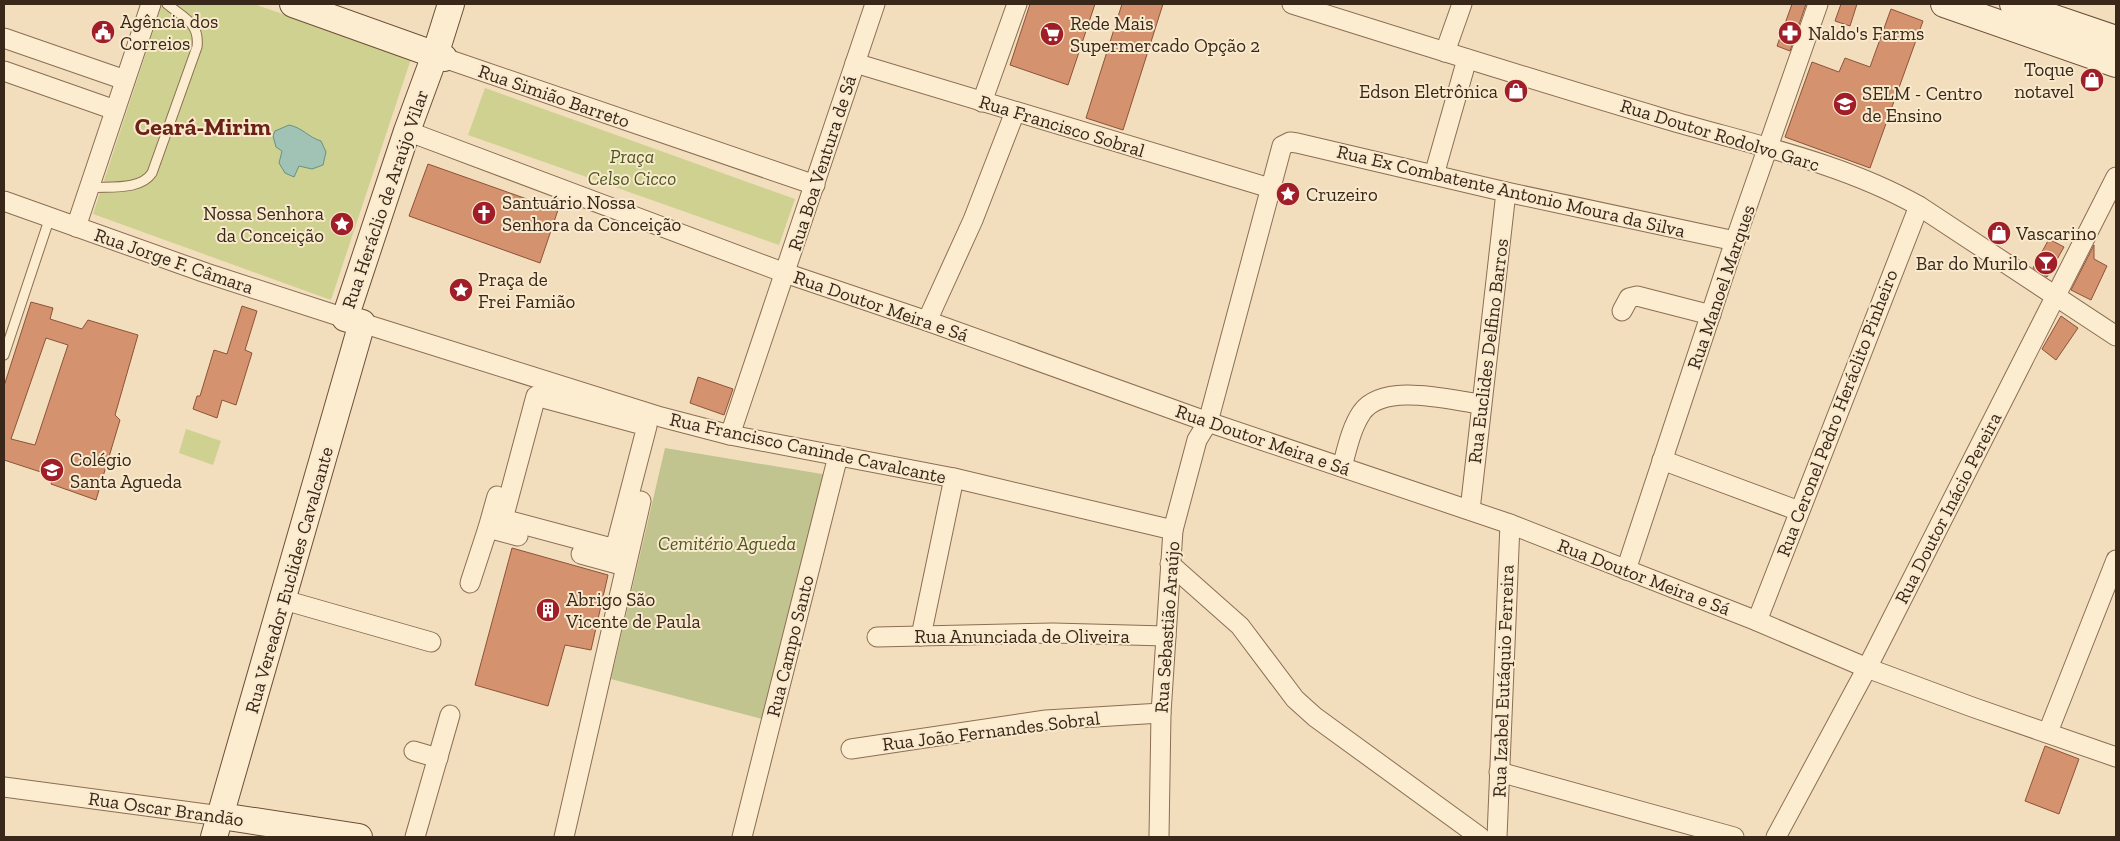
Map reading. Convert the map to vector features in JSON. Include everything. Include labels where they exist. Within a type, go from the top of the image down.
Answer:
[{"type":"street","points":[[76,227],[151,4]]},
{"type":"street","name":"Rua Simião Barreto","points":[[293,4],[815,185]]},
{"type":"street","name":"Rua Heráclio de Araújo Vilar","points":[[353,321],[406,131],[426,80],[440,56],[451,4]]},
{"type":"street","points":[[440,56],[458,36],[468,4]]},
{"type":"street","name":"Rua Boa Ventura de Sá","points":[[730,435],[875,4]]},
{"type":"street","points":[[982,102],[1017,4]]},
{"type":"street","name":"Rua Doutor Rodolvo Garc","points":[[1292,4],[1467,59],[1856,176],[1890,190],[1918,206],[2116,336]]},
{"type":"street","points":[[1445,52],[1462,4]]},
{"type":"street","name":"Rua Manoel Marques","points":[[1626,570],[1735,241],[1818,4]]},
{"type":"street","points":[[1944,4],[2116,64]]},
{"type":"street","points":[[2013,4],[2116,39]]},
{"type":"street","points":[[4,38],[125,80]]},
{"type":"street","points":[[1434,175],[1467,59]]},
{"type":"street","name":"Rua Francisco Sobral","points":[[855,63],[1270,188]]},
{"type":"street","points":[[4,71],[115,110]]},
{"type":"street","points":[[927,321],[972,220],[1015,112]]},
{"type":"street","name":"Rua Doutor Meira e Sá","points":[[406,131],[785,273],[927,321],[1208,422],[1510,524],[1757,621],[1867,668],[2116,757]]},
{"type":"street","name":"Rua Ex Combatente Antonio Moura da Silva","points":[[1286,143],[1297,142],[1506,192],[1735,241]]},
{"type":"street","name":"Rua Sebastião Araújo","points":[[1159,837],[1161,713],[1173,530],[1197,440],[1208,422],[1280,152],[1286,143]]},
{"type":"street","name":"Rua Doutor Inácio Pereira","points":[[1776,837],[1867,668],[2116,177]]},
{"type":"street","name":"Rua Euclides Delfino Barros","points":[[1470,510],[1506,192]]},
{"type":"street","name":"Rua Jorge F. Câmara","points":[[4,201],[206,273],[353,321]]},
{"type":"street","name":"Rua Ceronel Pedro Heráclito Pinheiro","points":[[1757,621],[1918,206]]},
{"type":"street","points":[[1622,311],[1629,298],[1637,296],[1712,315]]},
{"type":"street","name":"Rua Francisco Caninde Cavalcante","points":[[353,321],[660,417],[730,435],[954,478],[1173,530]]},
{"type":"street","name":"Rua Vereador Euclides Cavalcante","points":[[218,827],[284,600],[353,321]]},
{"type":"street","points":[[495,524],[532,377]]},
{"type":"street","points":[[470,583],[495,524],[536,396],[648,426],[615,549],[495,524]]},
{"type":"street","points":[[1342,467],[1358,420],[1364,410],[1384,396],[1415,396],[1481,404]]},
{"type":"street","points":[[564,837],[660,417]]},
{"type":"street","name":"Rua Campo Santo","points":[[742,837],[838,456]]},
{"type":"street","points":[[1662,460],[1799,511]]},
{"type":"street","points":[[922,636],[954,478]]},
{"type":"street","points":[[495,524],[626,566]]},
{"type":"street","name":"Rua Izabel Eutáquio Ferreira","points":[[1497,837],[1510,524]]},
{"type":"street","points":[[2048,732],[2116,560]]},
{"type":"street","points":[[1170,564],[1240,626],[1258,646],[1295,698],[1310,714],[1480,837]]},
{"type":"street","points":[[284,600],[430,642]]},
{"type":"street","name":"Rua Anunciada de Oliveira","points":[[878,637],[1053,633],[1166,636]]},
{"type":"street","name":"Rua João Fernandes Sobral","points":[[851,749],[1046,720],[1161,713]]},
{"type":"street","points":[[415,837],[450,715]]},
{"type":"street","points":[[414,750],[438,758]]},
{"type":"street","points":[[1499,772],[1734,837]]},
{"type":"street","name":"Rua Oscar Brandão","points":[[4,787],[218,827],[358,837]]},
{"type":"lane","points":[[89,188],[137,184],[146,181],[152,172],[197,47],[198,36],[195,26],[168,4]]},
{"type":"lane","points":[[4,355],[50,217]]},
{"type":"green space","points":[[162,4],[254,4],[411,59],[331,300],[93,214]]},
{"type":"green space","name":"Praça Celso Cicco","points":[[485,88],[795,199],[779,245],[468,135]]},
{"type":"green space","points":[[186,429],[221,441],[213,465],[179,453]]},
{"type":"green space","name":"Cemitério Agueda","points":[[665,448],[828,475],[766,720],[611,679]]},
{"type":"shaded area","points":[[289,125],[321,141],[326,152],[323,165],[312,169],[299,166],[294,177],[285,173],[279,163],[282,151],[276,147],[273,136],[275,131]]},
{"type":"building","name":"Rede Mais Supermercado Opção 2","points":[[1030,4],[1095,4],[1068,85],[1010,65]]},
{"type":"building","points":[[1122,4],[1163,4],[1123,130],[1086,118]]},
{"type":"building","name":"Naldo's Farms","points":[[1792,4],[1806,4],[1790,51],[1777,46]]},
{"type":"building","points":[[1841,4],[1857,4],[1850,26],[1835,21]]},
{"type":"building","name":"SELM - Centro de Ensino","points":[[1891,9],[1923,21],[1870,168],[1785,137],[1812,62],[1839,72],[1845,58],[1870,67]]},
{"type":"building","name":"Santuário Nossa Senhora da Conceição","points":[[428,164],[558,210],[540,263],[409,216]]},
{"type":"building","points":[[2049,239],[2064,247],[2047,277],[2033,268]]},
{"type":"building","points":[[2094,245],[2094,259],[2107,266],[2091,300],[2071,290]]},
{"type":"building","points":[[31,302],[53,308],[50,319],[82,329],[88,320],[138,335],[115,415],[120,420],[96,500],[51,484],[53,476],[4,460],[4,386]],"holes":[[[46,338],[68,345],[35,445],[11,439]]]},
{"type":"building","points":[[242,306],[257,311],[245,350],[252,353],[236,405],[222,400],[217,418],[193,409],[197,396],[200,396],[214,350],[227,354]]},
{"type":"building","points":[[2061,316],[2078,328],[2056,360],[2042,349]]},
{"type":"building","points":[[698,377],[733,389],[724,415],[690,403]]},
{"type":"building","name":"Abrigo São Vicente de Paula","points":[[512,548],[608,575],[591,650],[565,645],[548,706],[475,685]]},
{"type":"building","points":[[2045,746],[2079,759],[2059,814],[2025,801]]},
{"type":"place","name":"Agência dos Correios","points":[[103,32]]},
{"type":"place","name":"Naldo's Farms","points":[[1790,33]]},
{"type":"place","name":"Rede Mais Supermercado Opção 2","points":[[1052,34]]},
{"type":"place","name":"Toque notavel","points":[[2092,80]]},
{"type":"place","name":"Edson Eletrônica","points":[[1516,91]]},
{"type":"place","name":"SELM - Centro de Ensino","points":[[1845,104]]},
{"type":"place","name":"Cruzeiro","points":[[1288,194]]},
{"type":"place","name":"Santuário Nossa Senhora da Conceição","points":[[484,213]]},
{"type":"place","name":"Nossa Senhora da Conceição","points":[[342,224]]},
{"type":"place","name":"Vascarino","points":[[1999,233]]},
{"type":"place","name":"Bar do Murilo","points":[[2046,263]]},
{"type":"place","name":"Praça de Frei Famião","points":[[461,290]]},
{"type":"place","name":"Colégio Santa Agueda","points":[[52,470]]},
{"type":"place","name":"Abrigo São Vicente de Paula","points":[[548,610]]},
{"type":"district","name":"Ceará-Mirim","points":[[203,126]]}]
